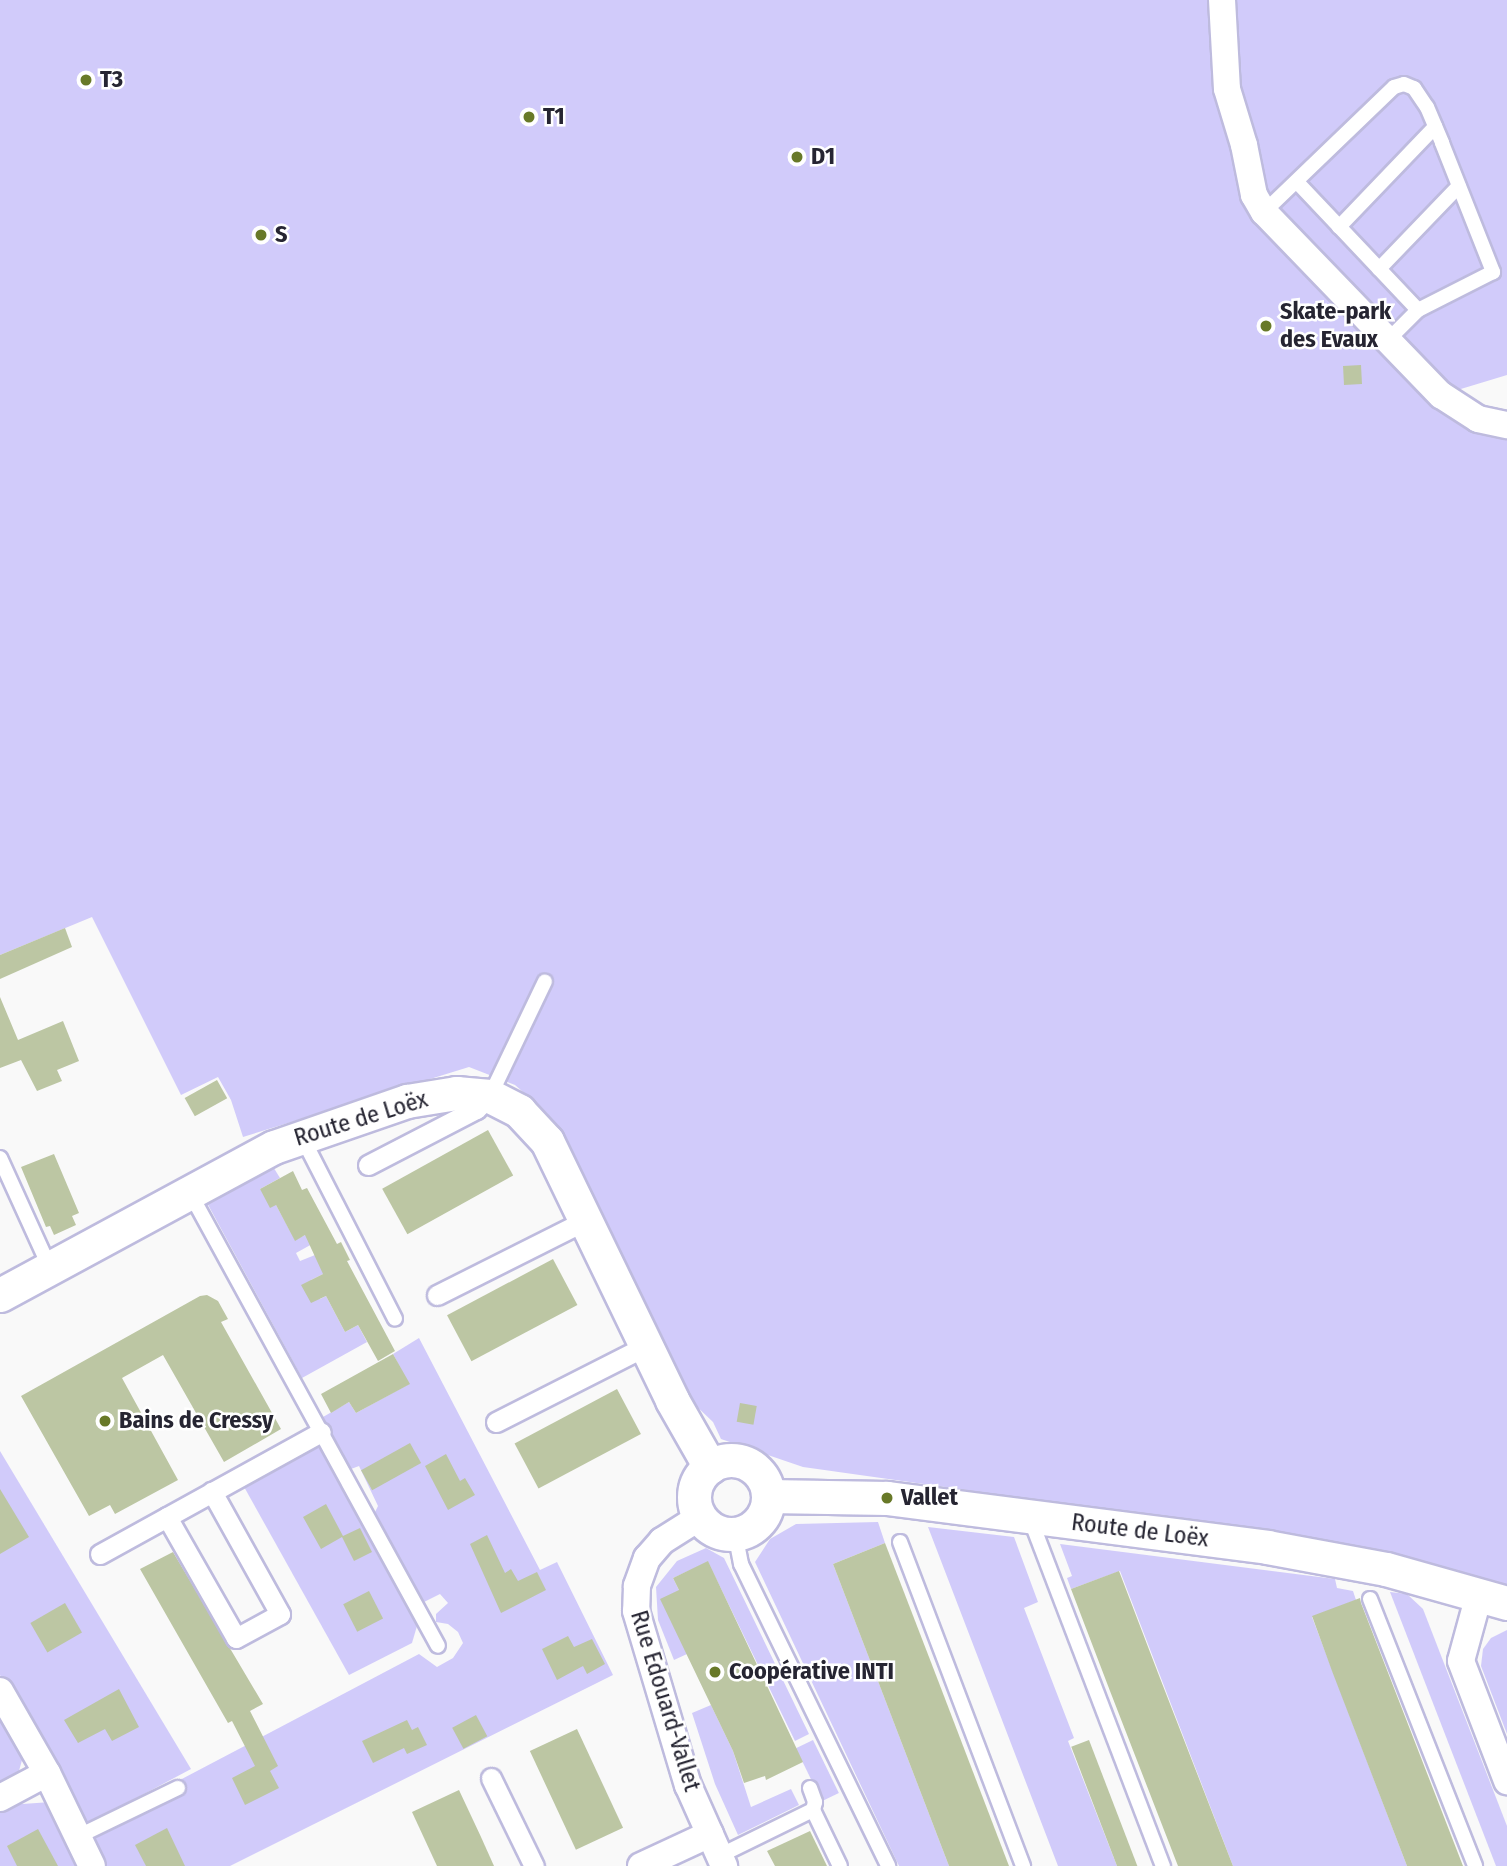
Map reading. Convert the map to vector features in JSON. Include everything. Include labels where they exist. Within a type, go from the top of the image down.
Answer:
[{"type":"street","points":[[1222,0],[1227,89],[1244,145],[1254,195],[1264,212],[1441,395],[1478,419],[1507,425]]},
{"type":"street","name":"Route de Loëx","points":[[0,1296],[240,1163],[301,1136],[407,1101],[456,1093],[490,1096],[519,1111],[547,1141],[646,1346],[710,1467]]},
{"type":"street","points":[[368,1165],[481,1106],[490,1096]]},
{"type":"street","points":[[437,1295],[586,1220]]},
{"type":"street","points":[[496,1422],[646,1346]]},
{"type":"street","points":[[100,1554],[321,1432]]},
{"type":"street","points":[[731,1460],[744,1462],[762,1477],[768,1496],[766,1507],[756,1524],[735,1533],[713,1529],[700,1517],[696,1508],[696,1486],[710,1467],[731,1460]]},
{"type":"street","points":[[167,1517],[236,1638],[279,1615],[212,1492]]},
{"type":"street","name":"Route de Loëx","points":[[768,1496],[887,1498],[1323,1556],[1386,1569],[1493,1599]]},
{"type":"street","name":"Rue Edouard-Vallet","points":[[700,1517],[662,1541],[647,1558],[640,1573],[635,1598],[638,1625],[680,1758],[718,1852]]},
{"type":"street","points":[[1493,1599],[1461,1661],[1507,1782]]},
{"type":"street","points":[[0,1691],[47,1773],[92,1866]]},
{"type":"street","points":[[0,1798],[47,1773]]},
{"type":"street","points":[[491,1778],[534,1866]]},
{"type":"street","points":[[641,1866],[718,1852]]},
{"type":"lane","points":[[1264,212],[1394,87],[1404,84],[1414,88],[1435,127],[1493,272],[1419,310],[1387,341]]},
{"type":"lane","points":[[1339,227],[1435,127]]},
{"type":"lane","points":[[1297,182],[1419,310]]},
{"type":"lane","points":[[1379,269],[1459,186]]},
{"type":"lane","points":[[490,1096],[545,981]]},
{"type":"lane","points":[[301,1136],[396,1319]]},
{"type":"lane","points":[[0,1158],[50,1269]]},
{"type":"lane","points":[[189,1192],[438,1646]]},
{"type":"lane","points":[[1030,1516],[1163,1866]]},
{"type":"lane","points":[[735,1533],[741,1564],[888,1866]]},
{"type":"lane","points":[[900,1542],[1023,1866]]},
{"type":"lane","points":[[1370,1599],[1475,1866]]},
{"type":"lane","points":[[79,1836],[178,1788]]},
{"type":"lane","points":[[810,1788],[815,1802],[813,1810],[841,1866]]},
{"type":"lane","points":[[718,1852],[813,1810]]},
{"type":"shaded area","points":[[0,0],[1507,0],[1507,375],[1441,395],[1431,401],[1458,423],[1476,432],[1507,436],[1507,1588],[1281,1534],[803,1467],[721,1439],[713,1422],[691,1401],[547,1113],[515,1085],[469,1067],[243,1137],[231,1100],[218,1077],[181,1095],[92,917],[0,955]]},
{"type":"shaded area","points":[[272,1165],[280,1178],[260,1189],[276,1205],[295,1240],[309,1233],[314,1243],[296,1253],[300,1261],[315,1255],[333,1269],[311,1280],[320,1299],[326,1296],[345,1332],[358,1325],[367,1342],[302,1378],[206,1201]]},
{"type":"shaded area","points":[[419,1338],[540,1570],[557,1562],[613,1675],[230,1866],[102,1866],[92,1843],[102,1830],[183,1791],[178,1781],[419,1654],[437,1667],[453,1658],[463,1643],[458,1632],[448,1624],[436,1622],[436,1614],[448,1603],[440,1594],[424,1602],[375,1512],[378,1506],[359,1466],[351,1469],[323,1417],[349,1402],[356,1413],[409,1384],[393,1354]]},
{"type":"shaded area","points":[[318,1445],[417,1626],[412,1643],[349,1675],[243,1485]]},
{"type":"shaded area","points":[[0,1451],[191,1769],[84,1826],[0,1675]]},
{"type":"shaded area","points":[[878,1522],[885,1543],[833,1564],[949,1866],[899,1866],[755,1562],[770,1539],[796,1524]]},
{"type":"shaded area","points":[[928,1527],[1014,1537],[1038,1602],[1024,1608],[1074,1738],[1068,1741],[1117,1866],[1058,1866]]},
{"type":"shaded area","points":[[1060,1544],[1335,1579],[1337,1588],[1353,1591],[1356,1600],[1312,1617],[1407,1866],[1233,1866],[1120,1571],[1071,1589],[1067,1578],[1072,1576]]},
{"type":"shaded area","points":[[706,1548],[724,1558],[809,1734],[795,1741],[708,1562],[673,1578],[679,1590],[687,1654],[674,1660],[658,1620],[656,1587],[677,1561]]},
{"type":"shaded area","points":[[1390,1592],[1407,1594],[1423,1609],[1507,1826],[1507,1866],[1496,1866]]},
{"type":"shaded area","points":[[1507,1630],[1507,1734],[1481,1666],[1483,1649],[1491,1638]]},
{"type":"shaded area","points":[[711,1705],[733,1751],[751,1807],[791,1789],[799,1805],[738,1835],[715,1784],[692,1713]]},
{"type":"shaded area","points":[[0,1710],[24,1753],[17,1778],[0,1787]]},
{"type":"shaded area","points":[[813,1740],[839,1793],[822,1801],[796,1748]]},
{"type":"shaded area","points":[[51,1802],[81,1866],[0,1866],[0,1809],[8,1805]]},
{"type":"building","points":[[1361,365],[1362,384],[1344,385],[1343,366]]},
{"type":"building","points":[[65,928],[72,947],[0,979],[0,955]]},
{"type":"building","points":[[0,997],[18,1040],[63,1021],[79,1061],[57,1070],[62,1081],[37,1091],[21,1060],[0,1068]]},
{"type":"building","points":[[217,1080],[227,1098],[195,1116],[185,1098]]},
{"type":"building","points":[[488,1130],[513,1175],[407,1234],[382,1189]]},
{"type":"building","points":[[54,1154],[79,1213],[72,1216],[76,1225],[54,1235],[50,1226],[46,1227],[21,1167]]},
{"type":"building","points":[[293,1171],[302,1190],[307,1188],[337,1244],[341,1242],[350,1260],[347,1261],[395,1351],[378,1361],[358,1325],[345,1332],[326,1296],[311,1303],[301,1285],[323,1274],[305,1235],[295,1241],[276,1205],[270,1208],[260,1189]]},
{"type":"building","points":[[553,1259],[577,1305],[471,1361],[447,1315]]},
{"type":"building","points":[[207,1295],[218,1301],[228,1319],[221,1322],[281,1429],[224,1462],[163,1355],[122,1378],[178,1480],[115,1514],[110,1505],[89,1516],[21,1396],[200,1296]]},
{"type":"building","points":[[393,1354],[410,1384],[356,1413],[349,1402],[331,1413],[321,1394]]},
{"type":"building","points":[[617,1389],[641,1434],[539,1488],[515,1443]]},
{"type":"building","points":[[740,1403],[757,1406],[753,1425],[737,1422]]},
{"type":"building","points":[[410,1443],[421,1463],[372,1490],[361,1470]]},
{"type":"building","points":[[446,1454],[460,1481],[465,1478],[475,1495],[448,1510],[425,1466]]},
{"type":"building","points":[[0,1489],[29,1537],[0,1554]]},
{"type":"building","points":[[326,1504],[343,1536],[360,1528],[372,1552],[354,1561],[342,1537],[321,1549],[303,1517]]},
{"type":"building","points":[[487,1535],[505,1573],[511,1569],[518,1581],[537,1572],[546,1590],[501,1613],[470,1544]]},
{"type":"building","points":[[885,1543],[1009,1866],[949,1866],[861,1637],[833,1564]]},
{"type":"building","points":[[173,1552],[263,1704],[250,1711],[278,1766],[270,1771],[279,1788],[245,1805],[232,1778],[255,1766],[232,1721],[228,1723],[140,1569]]},
{"type":"building","points":[[708,1561],[803,1762],[766,1780],[765,1776],[744,1783],[733,1751],[660,1599],[679,1590],[673,1578]]},
{"type":"building","points":[[1119,1571],[1233,1866],[1178,1866],[1110,1691],[1071,1589]]},
{"type":"building","points":[[369,1591],[383,1619],[357,1632],[343,1604]]},
{"type":"building","points":[[1360,1598],[1463,1866],[1407,1866],[1332,1671],[1312,1616]]},
{"type":"building","points":[[65,1603],[82,1632],[47,1652],[30,1623]]},
{"type":"building","points":[[568,1636],[574,1647],[592,1639],[605,1664],[587,1674],[583,1666],[557,1680],[542,1649]]},
{"type":"building","points":[[119,1689],[139,1727],[112,1741],[105,1729],[78,1743],[64,1720]]},
{"type":"building","points":[[476,1715],[487,1736],[463,1749],[452,1728]]},
{"type":"building","points":[[407,1720],[412,1730],[418,1727],[427,1745],[407,1754],[404,1748],[373,1763],[362,1741]]},
{"type":"building","points":[[577,1729],[623,1828],[576,1850],[530,1751]]},
{"type":"building","points":[[1089,1740],[1137,1866],[1117,1866],[1071,1747]]},
{"type":"building","points":[[459,1790],[494,1866],[437,1866],[412,1812]]},
{"type":"building","points":[[167,1828],[185,1866],[146,1866],[135,1845]]},
{"type":"building","points":[[38,1829],[58,1866],[17,1866],[7,1846]]},
{"type":"building","points":[[810,1831],[827,1866],[775,1866],[767,1851]]},
{"type":"place","name":"T3","points":[[86,80]]},
{"type":"place","name":"T1","points":[[529,117]]},
{"type":"place","name":"D1","points":[[797,157]]},
{"type":"place","name":"S","points":[[261,235]]},
{"type":"place","name":"Skate-park des Evaux","points":[[1266,326]]},
{"type":"place","name":"Bains de Cressy","points":[[105,1421]]},
{"type":"place","name":"Vallet","points":[[887,1498]]},
{"type":"place","name":"Coopérative INTI","points":[[715,1672]]}]
